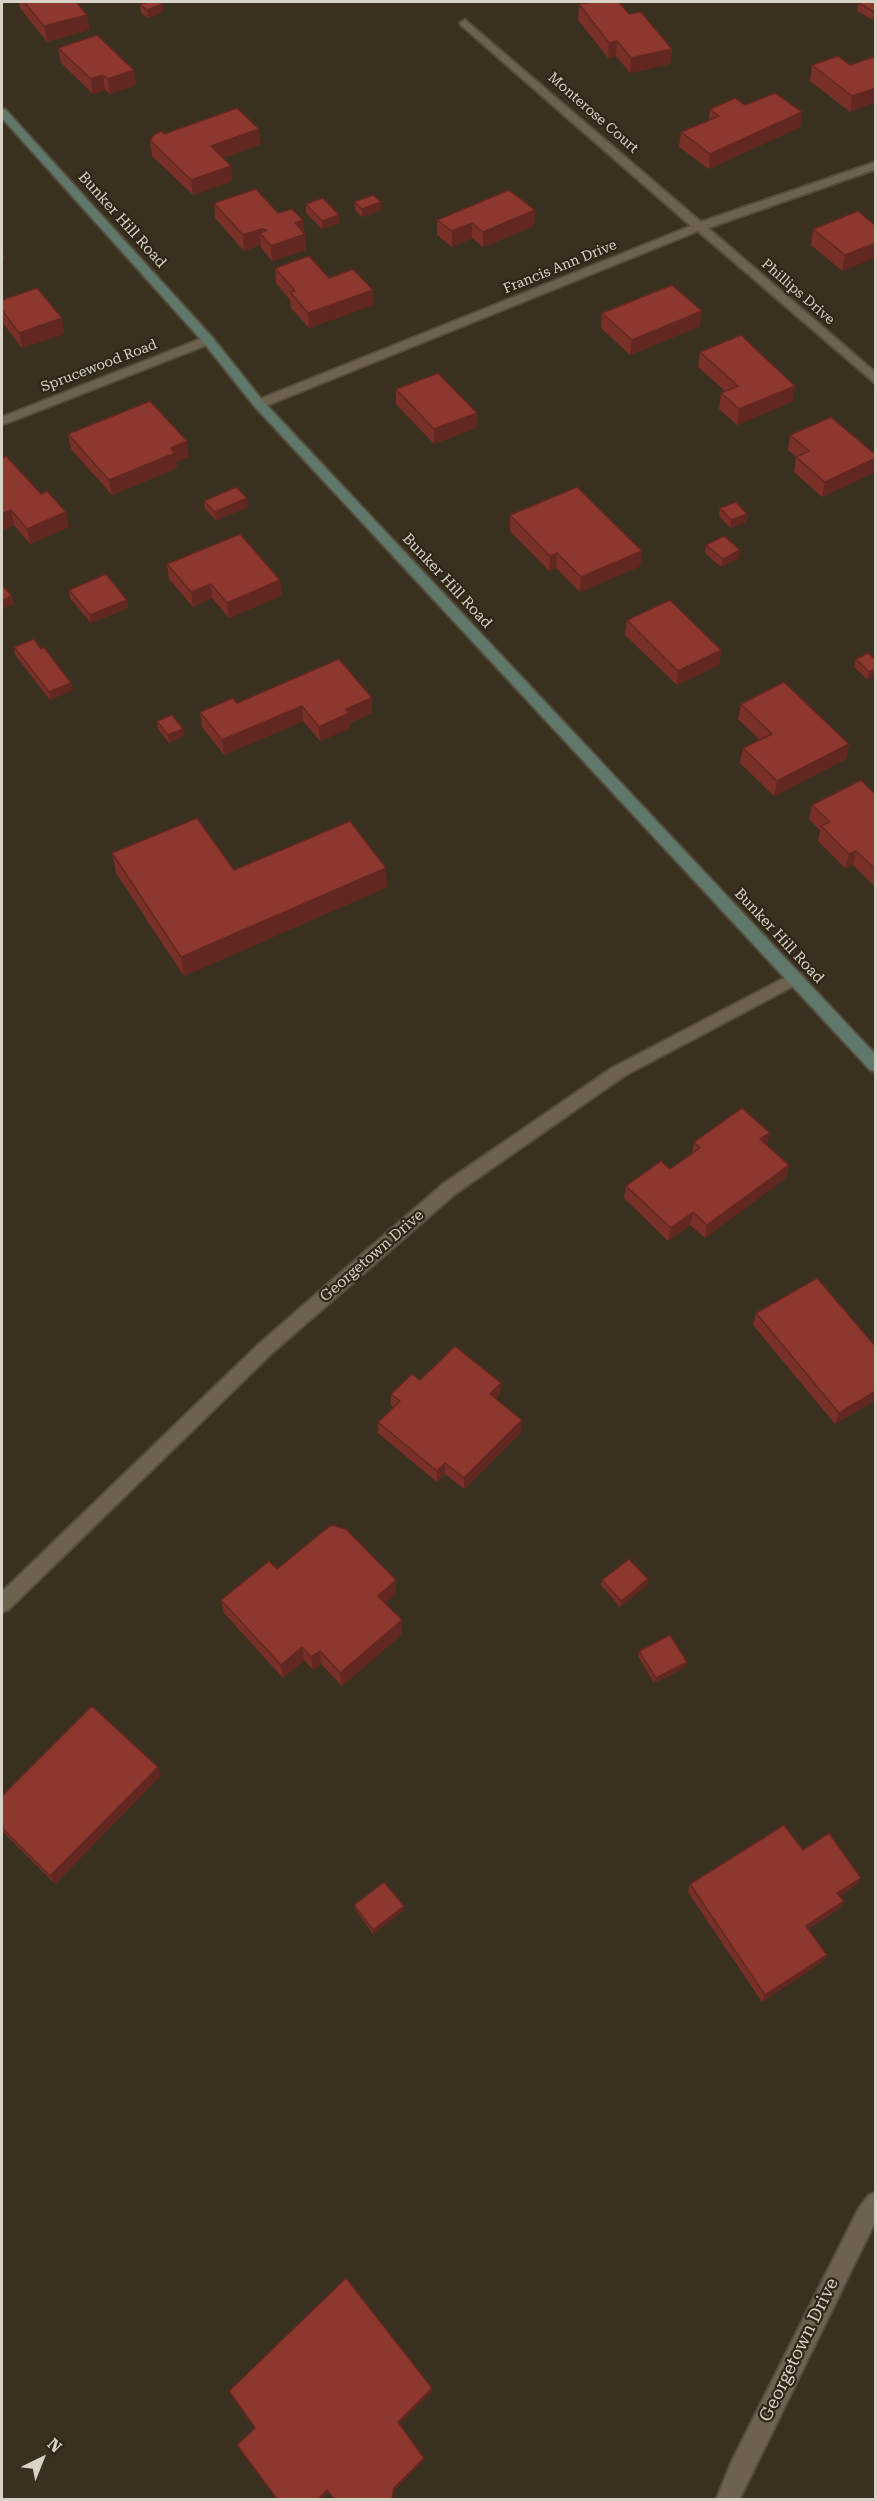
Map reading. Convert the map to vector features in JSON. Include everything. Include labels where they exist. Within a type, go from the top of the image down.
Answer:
[{"type":"main road","name":"Bunker Hill Road","points":[[2,112],[208,340],[260,404],[876,1066]]},
{"type":"street","name":"Monterose Court","points":[[465,23],[701,226]]},
{"type":"street","name":"Francis Ann Drive","points":[[260,404],[701,226],[876,165]]},
{"type":"street","name":"Phillips Drive","points":[[701,226],[876,380]]},
{"type":"street","name":"Sprucewood Road","points":[[2,421],[208,340]]},
{"type":"street","name":"Georgetown Drive","points":[[2,1604],[266,1348],[449,1190],[618,1072],[796,978]]},
{"type":"street","name":"Georgetown Drive","points":[[727,2499],[861,2225],[876,2202]]},
{"type":"building","points":[[24,2],[76,2],[87,15],[44,26]]},
{"type":"building","points":[[149,2],[163,4],[147,10],[140,4]]},
{"type":"building","points":[[619,2],[629,14],[641,12],[672,49],[631,58],[617,41],[609,43],[579,4]]},
{"type":"building","points":[[876,2],[876,11],[859,3]]},
{"type":"building","points":[[97,35],[134,70],[108,79],[103,75],[91,79],[58,48]]},
{"type":"building","points":[[838,56],[850,65],[876,56],[876,88],[852,96],[812,65]]},
{"type":"building","points":[[775,93],[802,112],[710,154],[681,132],[719,116],[710,109],[735,98],[745,105]]},
{"type":"building","points":[[237,108],[259,129],[211,146],[231,166],[191,180],[150,140],[162,131],[164,134]]},
{"type":"building","points":[[256,189],[278,213],[292,209],[303,220],[295,223],[305,234],[271,246],[260,233],[267,230],[262,229],[243,235],[214,203]]},
{"type":"building","points":[[509,190],[535,210],[483,232],[472,223],[452,231],[437,220]]},
{"type":"building","points":[[373,195],[381,202],[362,209],[354,202]]},
{"type":"building","points":[[323,198],[339,215],[322,221],[306,204]]},
{"type":"building","points":[[858,211],[876,226],[876,243],[845,255],[813,229]]},
{"type":"building","points":[[309,256],[329,278],[353,269],[373,290],[308,313],[290,292],[295,291],[275,268]]},
{"type":"building","points":[[672,285],[702,311],[632,340],[602,313]]},
{"type":"building","points":[[37,288],[62,318],[19,333],[2,310],[2,300]]},
{"type":"building","points":[[741,335],[795,386],[739,409],[721,393],[738,386],[700,352]]},
{"type":"building","points":[[438,373],[477,413],[434,429],[396,389]]},
{"type":"building","points":[[150,401],[187,441],[171,448],[175,453],[109,480],[68,434]]},
{"type":"building","points":[[831,417],[876,455],[876,458],[825,482],[796,457],[809,451],[790,435]]},
{"type":"building","points":[[6,456],[41,494],[47,491],[66,512],[27,529],[11,510],[2,514],[2,458]]},
{"type":"building","points":[[236,487],[247,498],[215,512],[204,501]]},
{"type":"building","points":[[577,487],[642,551],[581,577],[557,553],[550,556],[510,515]]},
{"type":"building","points":[[736,502],[747,514],[731,520],[720,508]]},
{"type":"building","points":[[240,534],[280,580],[227,603],[211,584],[191,592],[167,564]]},
{"type":"building","points":[[724,536],[740,550],[723,559],[706,545]]},
{"type":"building","points":[[106,574],[127,600],[90,615],[69,590]]},
{"type":"building","points":[[2,585],[12,596],[2,601]]},
{"type":"building","points":[[670,600],[721,650],[678,671],[627,620]]},
{"type":"building","points":[[34,639],[41,649],[44,647],[71,683],[49,692],[14,647]]},
{"type":"building","points":[[868,653],[876,660],[876,669],[869,672],[856,659]]},
{"type":"building","points":[[339,659],[372,698],[346,709],[349,713],[319,727],[302,706],[222,740],[200,712],[233,698],[237,703]]},
{"type":"building","points":[[784,682],[849,744],[777,781],[743,748],[772,734],[741,704]]},
{"type":"building","points":[[172,715],[183,729],[168,735],[157,721]]},
{"type":"building","points":[[861,780],[876,795],[876,870],[856,851],[849,854],[821,826],[830,822],[812,805]]},
{"type":"building","points":[[197,818],[234,870],[350,821],[386,868],[181,957],[112,853]]},
{"type":"building","points":[[742,1108],[770,1133],[760,1139],[789,1165],[707,1225],[693,1212],[671,1228],[626,1186],[661,1161],[670,1169],[700,1148],[694,1142]]},
{"type":"building","points":[[817,1278],[876,1347],[876,1391],[839,1413],[756,1313]]},
{"type":"building","points":[[455,1346],[501,1383],[490,1394],[522,1420],[464,1478],[445,1463],[437,1471],[378,1422],[400,1401],[391,1394],[412,1374],[420,1380]]},
{"type":"building","points":[[331,1525],[346,1529],[396,1580],[378,1596],[402,1620],[340,1673],[320,1651],[311,1657],[302,1647],[281,1665],[221,1600],[269,1561],[277,1569]]},
{"type":"building","points":[[629,1559],[648,1579],[621,1601],[602,1580]]},
{"type":"building","points":[[670,1635],[687,1662],[656,1678],[639,1651]]},
{"type":"building","points":[[92,1706],[158,1767],[50,1876],[2,1828],[2,1796]]},
{"type":"building","points":[[784,1825],[803,1850],[829,1833],[861,1878],[837,1893],[844,1901],[806,1926],[827,1955],[765,1995],[690,1884]]},
{"type":"building","points":[[384,1882],[404,1906],[373,1930],[354,1905]]},
{"type":"building","points":[[346,2278],[432,2388],[398,2422],[424,2458],[394,2488],[392,2499],[334,2499],[327,2490],[318,2499],[277,2499],[237,2445],[255,2428],[229,2391]]}]
